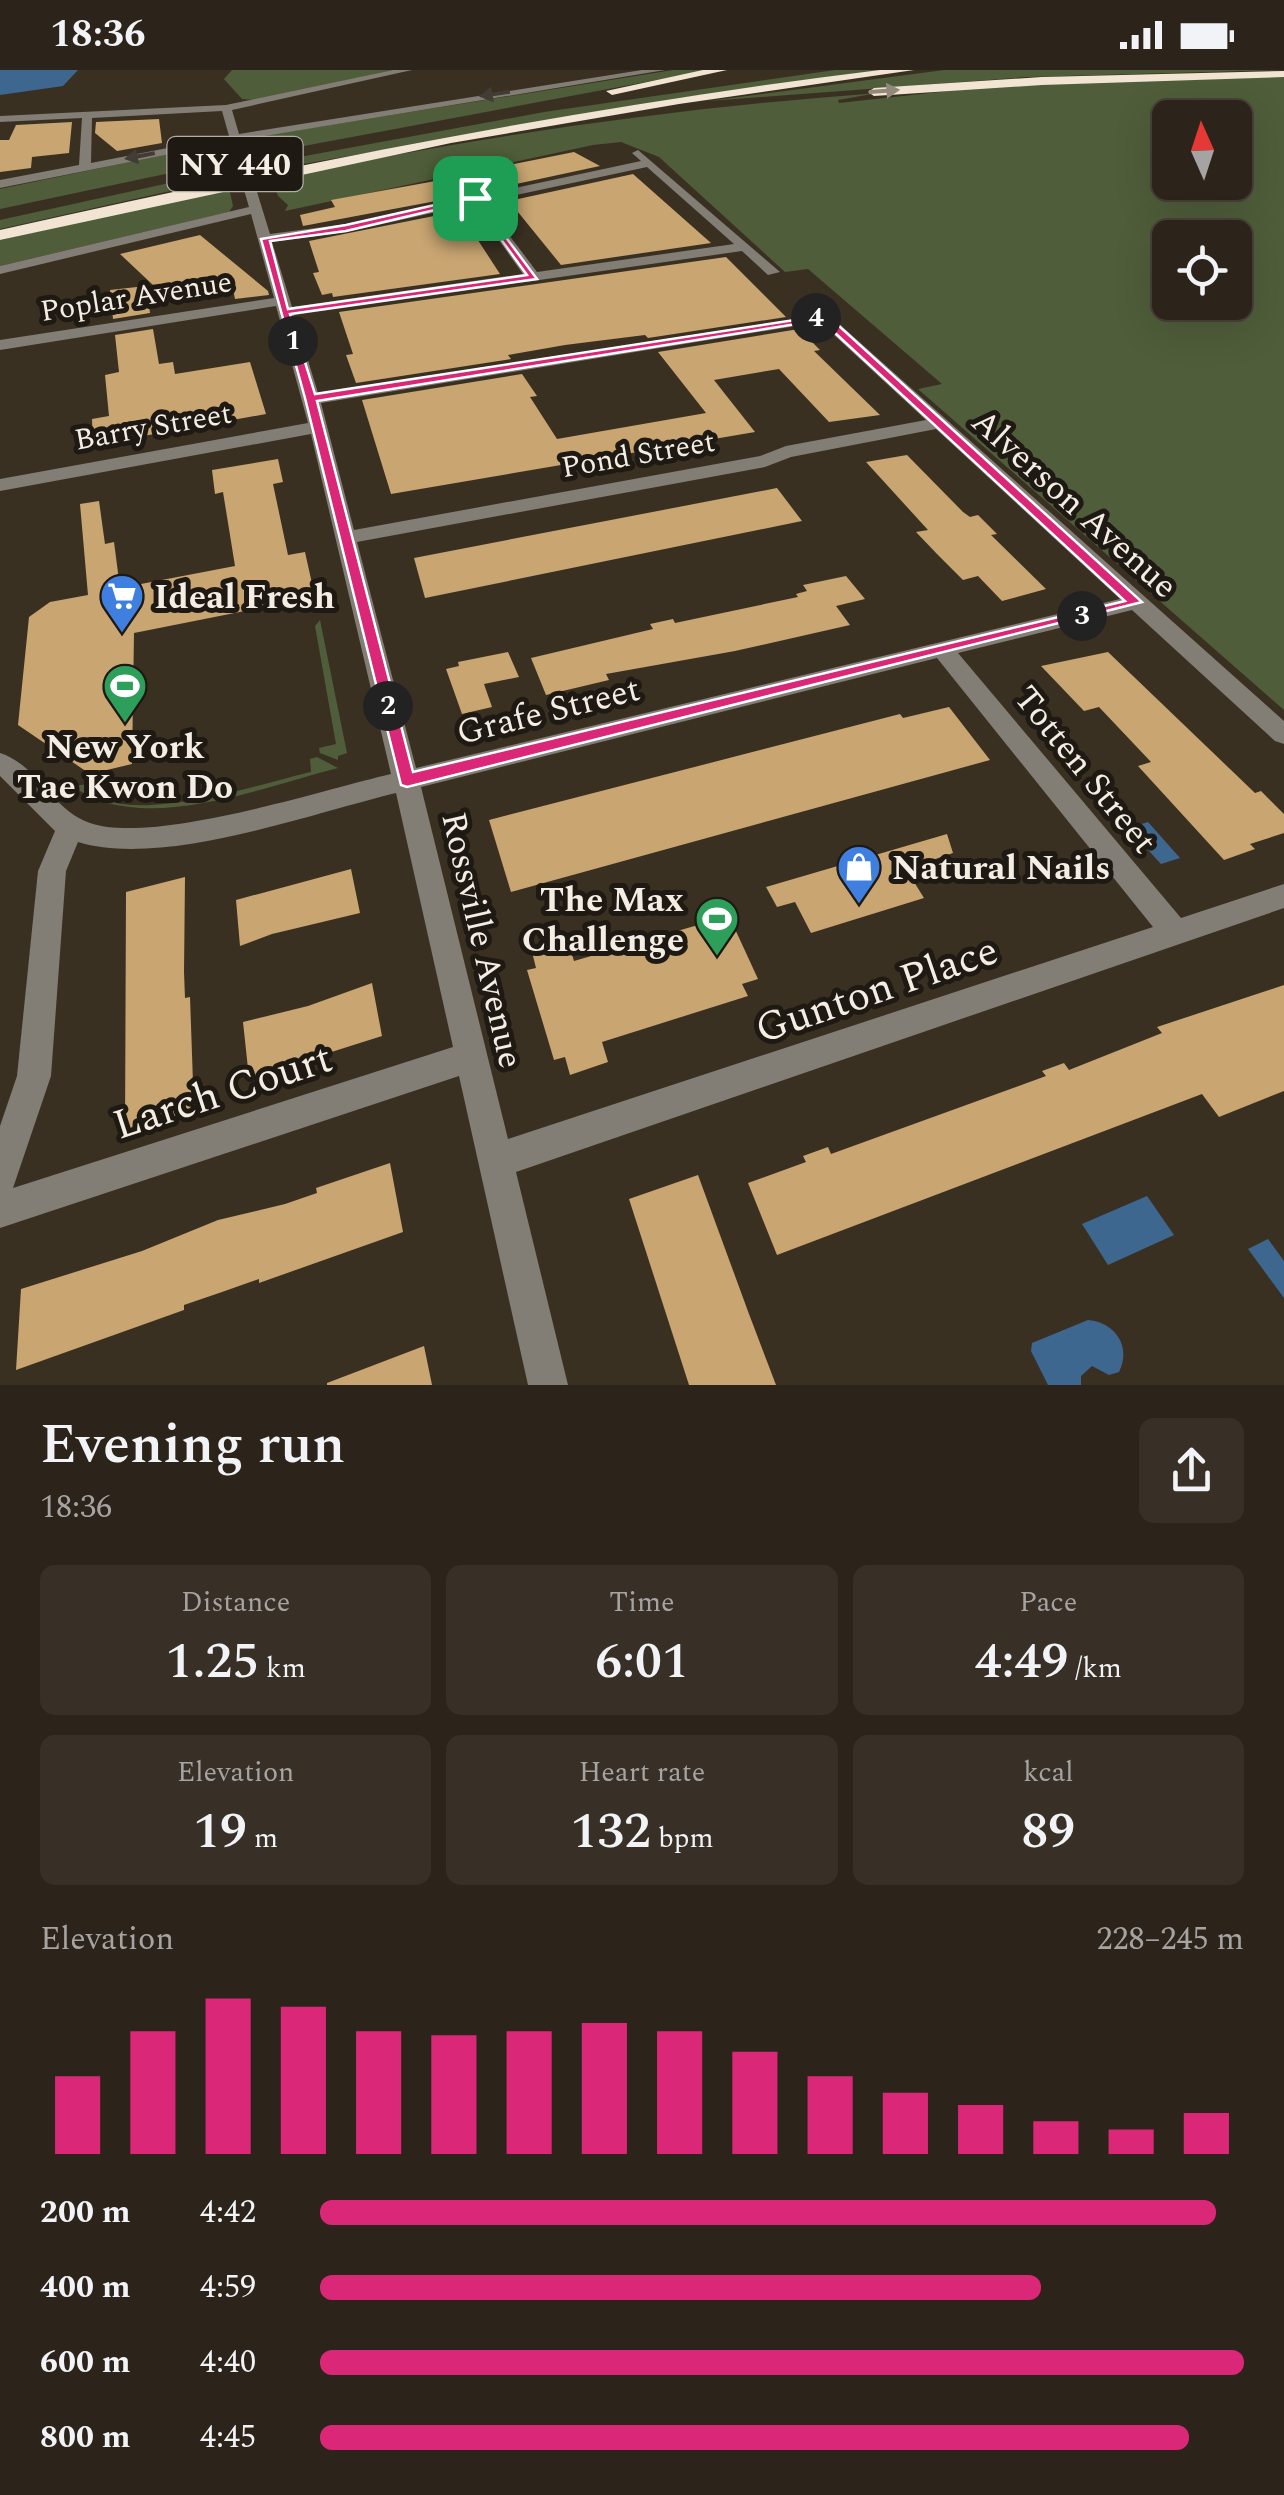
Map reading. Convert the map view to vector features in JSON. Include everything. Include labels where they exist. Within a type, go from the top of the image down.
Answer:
[{"type":"highway","points":[[559,102],[722,70]]},
{"type":"highway","points":[[396,134],[585,102],[815,70]]},
{"type":"highway","name":"NY 440","points":[[0,236],[175,194],[543,122],[908,70]]},
{"type":"highway","points":[[858,93],[1042,81],[1284,74]]},
{"type":"highway","points":[[543,122],[821,96]]},
{"type":"highway","name":"NY 440","points":[[222,166],[258,160]]},
{"type":"street","points":[[0,119],[226,108],[408,70]]},
{"type":"street","points":[[0,184],[234,138],[660,70]]},
{"type":"street","name":"Rossville Avenue","points":[[226,108],[266,239],[346,538],[473,1056],[548,1385]]},
{"type":"street","points":[[84,166],[86,115]]},
{"type":"street","points":[[633,148],[773,272]]},
{"type":"street","points":[[266,239],[346,228],[649,163]]},
{"type":"street","points":[[475,198],[533,277]]},
{"type":"street","points":[[0,270],[257,208]]},
{"type":"street","name":"Poplar Avenue","points":[[0,345],[744,247]]},
{"type":"street","name":"Barry Street","points":[[0,484],[314,413],[823,317]]},
{"type":"street","name":"Alverson Avenue","points":[[823,317],[1284,736]]},
{"type":"street","name":"Pond Street","points":[[346,538],[764,462],[786,452],[939,423]]},
{"type":"street","name":"Grafe Street","points":[[72,828],[105,838],[142,840],[178,836],[1135,602]]},
{"type":"street","name":"Totten Street","points":[[943,650],[1175,933]]},
{"type":"street","points":[[0,762],[20,776],[57,818],[72,828],[58,850],[52,871],[34,1076],[0,1177]]},
{"type":"street","name":"Gunton Place","points":[[496,1161],[1284,896]]},
{"type":"street","name":"Larch Court","points":[[0,1210],[473,1056]]},
{"type":"green space","points":[[232,70],[393,70],[257,100],[242,99],[224,79]]},
{"type":"green space","points":[[673,70],[710,70],[261,154],[258,140],[261,136]]},
{"type":"green space","points":[[835,70],[889,70],[679,98],[269,170],[267,163],[544,112]]},
{"type":"green space","points":[[944,70],[1284,70],[1027,77],[708,101]]},
{"type":"green space","points":[[1284,76],[1284,710],[918,389],[942,384],[808,269],[785,272],[659,157],[621,142],[593,145],[285,211],[288,205],[278,196],[272,179],[498,137],[650,116],[878,93],[838,100],[839,103],[1003,85]]},
{"type":"green space","points":[[211,145],[219,148],[222,162],[0,209],[0,189]]},
{"type":"green space","points":[[224,171],[224,179],[0,229],[0,220]]},
{"type":"green space","points":[[229,188],[233,206],[229,212],[0,266],[0,240]]},
{"type":"green space","points":[[320,620],[347,753],[338,756],[338,760],[320,753],[319,748],[336,744],[315,626]]},
{"type":"green space","points":[[317,757],[338,768],[239,795],[167,808],[132,807],[101,801],[73,786],[89,784],[103,798],[126,804],[157,805],[228,793],[311,772],[310,759]]},
{"type":"water","points":[[0,70],[78,70],[63,86],[0,95]]},
{"type":"water","points":[[1148,822],[1180,858],[1161,864],[1128,828]]},
{"type":"water","points":[[1147,1196],[1174,1235],[1108,1265],[1082,1224]]},
{"type":"water","points":[[1268,1239],[1284,1261],[1284,1298],[1248,1249]]},
{"type":"water","points":[[1088,1320],[1106,1325],[1118,1337],[1123,1354],[1119,1372],[1109,1375],[1092,1366],[1081,1376],[1081,1385],[1048,1385],[1031,1351],[1032,1343]]},
{"type":"building","points":[[159,119],[162,143],[117,151],[95,133],[96,122]]},
{"type":"building","points":[[72,122],[69,153],[32,157],[31,168],[0,172],[0,140],[9,140],[16,125]]},
{"type":"building","points":[[574,152],[600,166],[498,188],[485,170]]},
{"type":"building","points":[[633,174],[711,243],[561,265],[509,201]]},
{"type":"building","points":[[441,180],[452,198],[303,226],[300,215],[335,207],[331,200]]},
{"type":"building","points":[[459,211],[500,274],[333,297],[332,293],[322,295],[313,273],[319,272],[309,241]]},
{"type":"building","points":[[200,235],[269,295],[235,299],[232,284],[186,291],[186,299],[170,301],[120,254]]},
{"type":"building","points":[[726,257],[786,317],[648,338],[645,335],[565,345],[508,355],[511,359],[356,383],[346,355],[353,354],[339,312]]},
{"type":"building","points":[[146,286],[150,313],[113,319],[110,290]]},
{"type":"building","points":[[153,329],[159,364],[173,362],[175,374],[250,362],[266,414],[93,445],[92,419],[109,416],[105,375],[119,372],[115,335]]},
{"type":"building","points":[[799,329],[820,350],[814,351],[880,415],[829,422],[779,369],[714,380],[755,432],[391,494],[362,400],[522,374],[537,396],[530,397],[557,439],[706,413],[658,352]]},
{"type":"building","points":[[907,455],[963,512],[970,517],[978,515],[997,534],[991,535],[1046,589],[1002,601],[978,576],[963,580],[916,532],[928,530],[866,462]]},
{"type":"building","points":[[278,459],[283,482],[273,484],[288,555],[305,552],[315,597],[134,633],[132,764],[90,774],[18,725],[29,617],[50,602],[88,595],[80,504],[99,501],[105,544],[114,542],[120,588],[235,566],[223,492],[215,494],[212,470]]},
{"type":"building","points":[[777,488],[802,521],[425,598],[414,558]]},
{"type":"building","points":[[846,576],[865,599],[836,606],[850,625],[606,674],[609,680],[546,695],[531,658],[653,629],[650,624],[673,619],[675,623],[798,597],[796,594],[807,591],[803,585]]},
{"type":"building","points":[[508,652],[519,677],[484,684],[492,707],[462,714],[446,669],[459,666],[458,662]]},
{"type":"building","points":[[1108,652],[1255,793],[1261,791],[1284,814],[1284,833],[1250,844],[1255,849],[1224,860],[1138,766],[1151,762],[1099,707],[1084,711],[1041,666]]},
{"type":"building","points":[[949,707],[990,760],[511,892],[489,820],[900,714],[903,718]]},
{"type":"building","points":[[947,834],[953,853],[906,869],[924,898],[811,933],[795,902],[777,907],[766,887]]},
{"type":"building","points":[[351,869],[360,913],[272,934],[240,946],[236,900]]},
{"type":"building","points":[[185,877],[185,998],[190,997],[194,1111],[125,1133],[126,892]]},
{"type":"building","points":[[729,916],[758,979],[742,984],[748,996],[602,1042],[608,1062],[570,1075],[565,1057],[554,1060],[527,970],[536,968],[532,952],[568,942],[574,961]]},
{"type":"building","points":[[372,983],[382,1036],[249,1078],[243,1022],[308,1006]]},
{"type":"building","points":[[1284,985],[1284,1091],[1219,1117],[1202,1094],[777,1255],[748,1183],[806,1162],[803,1156],[828,1147],[831,1154],[1046,1076],[1042,1071],[1064,1063],[1069,1070],[1162,1033],[1157,1027]]},
{"type":"building","points":[[390,1163],[403,1232],[184,1305],[184,1310],[16,1370],[21,1289],[142,1251],[218,1220],[285,1204],[317,1193],[316,1188]]},
{"type":"building","points":[[698,1175],[776,1385],[689,1385],[629,1199]]},
{"type":"building","points":[[424,1346],[432,1385],[327,1385],[327,1383]]},
{"type":"place","name":"Ideal Fresh","points":[[122,634]]},
{"type":"place","name":"New York Tae Kwon Do","points":[[125,724]]},
{"type":"place","name":"Natural Nails","points":[[859,905]]},
{"type":"place","name":"The Max Challenge","points":[[717,957]]},
{"type":"route","points":[[475,198],[346,228],[266,239],[281,301],[311,398],[407,780],[1135,602],[823,317],[311,398],[285,312],[533,277],[475,198]]}]
